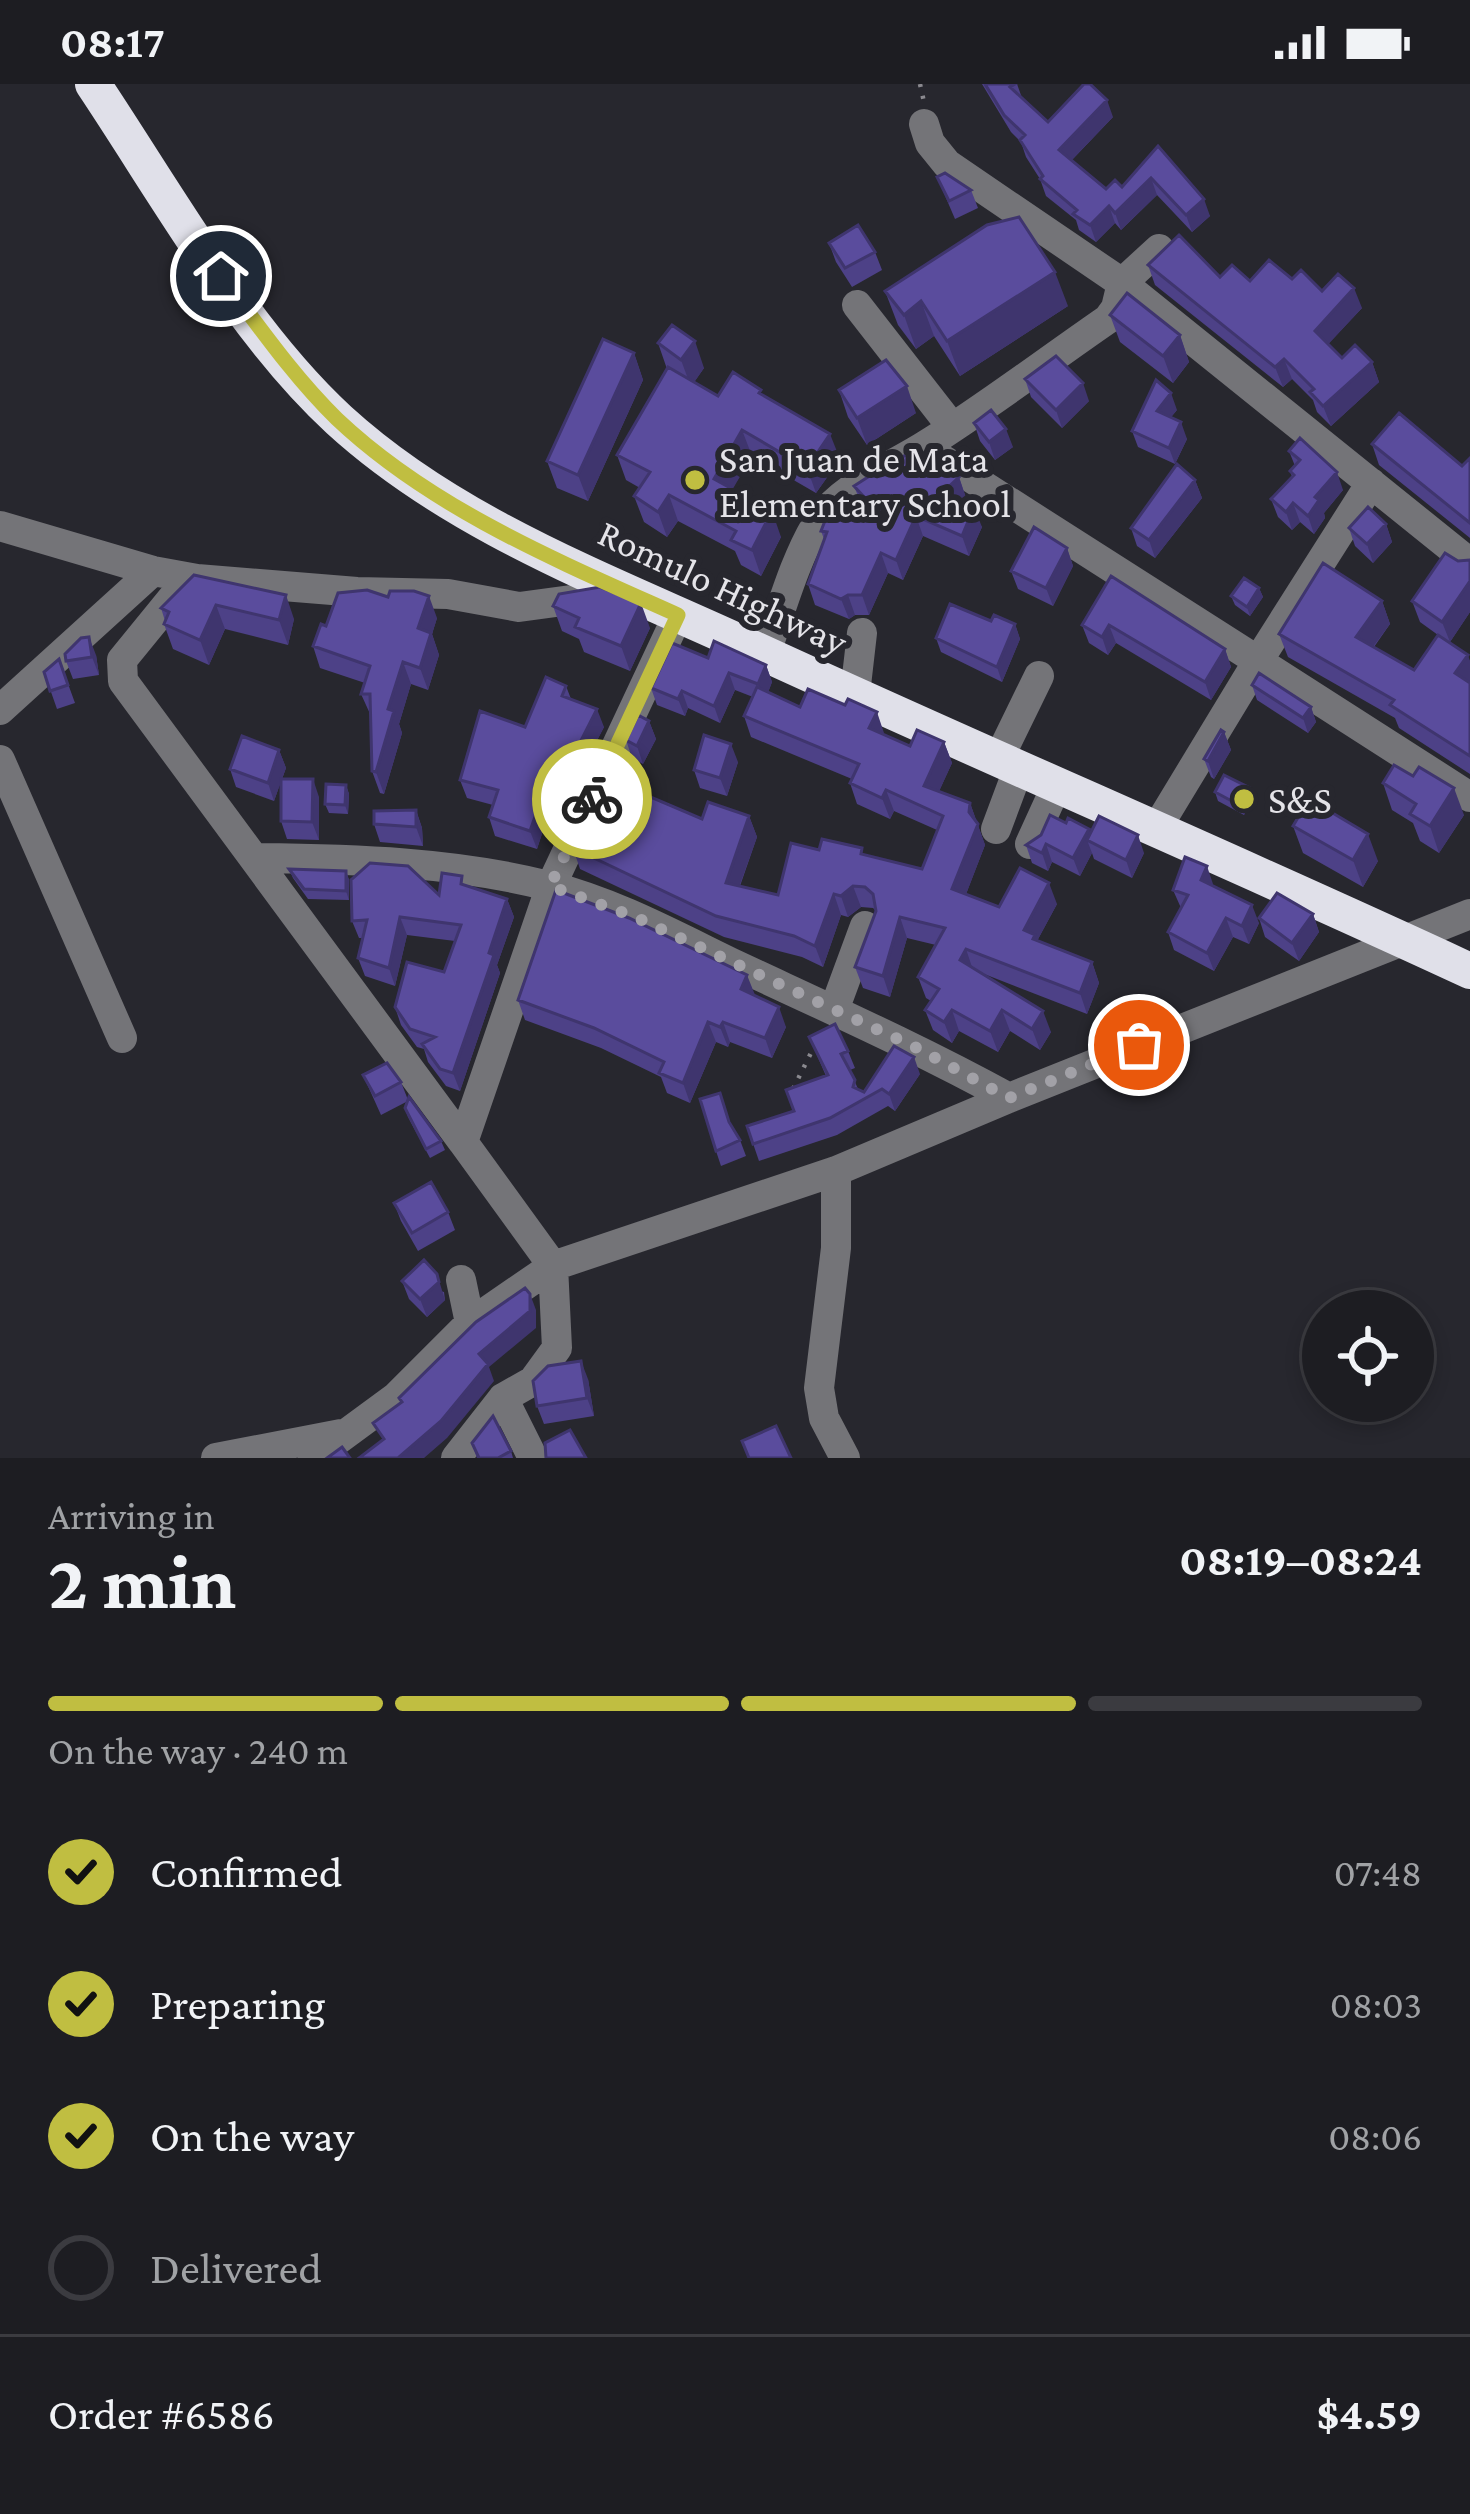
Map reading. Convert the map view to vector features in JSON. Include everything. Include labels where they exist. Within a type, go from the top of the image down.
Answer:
[{"type":"highway","name":"Romulo Highway","points":[[93,84],[221,276],[278,352],[338,419],[427,491],[622,590],[1470,971]]},
{"type":"street","points":[[924,124],[930,142],[947,164],[1122,283],[1470,563]]},
{"type":"street","points":[[1003,237],[1042,229]]},
{"type":"street","points":[[765,654],[816,524],[844,495],[923,447],[1108,319],[1122,283],[1160,249]]},
{"type":"street","points":[[857,305],[952,427]]},
{"type":"street","points":[[923,447],[1470,797]]},
{"type":"street","points":[[1155,831],[1209,713],[1258,661],[1371,483]]},
{"type":"street","points":[[0,526],[197,580],[438,593],[519,607],[622,590]]},
{"type":"street","points":[[0,710],[153,571]]},
{"type":"street","points":[[197,580],[176,595],[122,660],[128,688],[554,1266],[556,1348],[533,1381],[502,1398],[456,1458]]},
{"type":"street","points":[[463,1142],[550,886],[678,615]]},
{"type":"street","points":[[855,694],[862,633]]},
{"type":"street","points":[[996,829],[1008,765],[1040,676]]},
{"type":"street","points":[[0,760],[122,1038]]},
{"type":"street","points":[[1030,844],[1056,787]]},
{"type":"street","points":[[257,858],[429,866],[550,886],[635,917],[913,1046],[1009,1098]]},
{"type":"street","points":[[313,1458],[396,1397],[470,1323],[554,1266],[836,1171],[1470,914]]},
{"type":"street","points":[[834,1010],[865,926]]},
{"type":"street","points":[[836,1171],[836,1248],[819,1388],[824,1418],[845,1458]]},
{"type":"street","points":[[461,1280],[470,1323]]},
{"type":"street","points":[[502,1398],[533,1458]]},
{"type":"street","points":[[216,1458],[353,1431]]},
{"type":"path","points":[[793,1089],[834,1010]]},
{"type":"building","points":[[985,84],[1015,84],[1010,87],[1048,122],[1084,84],[1090,84],[1107,100],[1059,150],[1106,189],[1115,180],[1122,187],[1158,146],[1204,199],[1186,215],[1151,178],[1115,213],[1109,206],[1090,225],[1040,179],[1043,176],[1020,140],[1025,135],[1004,115]]},
{"type":"building","points":[[945,173],[971,190],[949,201],[937,177]]},
{"type":"building","points":[[1019,217],[1055,272],[947,341],[921,301],[904,315],[885,291],[987,225]]},
{"type":"building","points":[[858,225],[875,252],[845,268],[829,243]]},
{"type":"building","points":[[1179,235],[1220,277],[1232,265],[1250,281],[1269,260],[1292,279],[1301,270],[1322,291],[1338,274],[1354,288],[1315,331],[1342,358],[1355,345],[1372,362],[1323,406],[1310,392],[1314,389],[1284,359],[1275,367],[1148,265]]},
{"type":"building","points":[[1127,293],[1180,335],[1163,356],[1110,315]]},
{"type":"building","points":[[672,325],[695,341],[681,360],[658,343]]},
{"type":"building","points":[[603,339],[634,353],[578,475],[547,461]]},
{"type":"building","points":[[1056,356],[1083,383],[1056,410],[1025,379]]},
{"type":"building","points":[[886,360],[907,386],[857,418],[839,390]]},
{"type":"building","points":[[668,367],[718,396],[733,372],[759,393],[830,434],[807,468],[742,430],[714,479],[772,511],[752,550],[731,540],[736,531],[669,495],[658,512],[634,496],[650,472],[617,455]]},
{"type":"building","points":[[1156,380],[1171,393],[1157,411],[1181,422],[1169,448],[1132,431]]},
{"type":"building","points":[[991,410],[1006,429],[989,442],[974,423]]},
{"type":"building","points":[[1399,413],[1462,466],[1470,458],[1470,523],[1372,444]]},
{"type":"building","points":[[1300,438],[1337,472],[1315,497],[1319,500],[1308,516],[1293,503],[1286,512],[1271,499],[1294,475],[1290,471],[1300,460],[1289,451]]},
{"type":"building","points":[[915,450],[959,477],[942,493],[974,507],[962,536],[916,516],[896,560],[881,553],[862,595],[841,599],[808,584],[827,532],[821,531],[830,508],[888,523],[854,486],[882,468],[891,472],[886,466]]},
{"type":"building","points":[[1177,464],[1195,480],[1149,540],[1131,528]]},
{"type":"building","points":[[1368,507],[1386,524],[1367,544],[1349,528]]},
{"type":"building","points":[[1034,527],[1067,548],[1046,588],[1011,571]]},
{"type":"building","points":[[1445,553],[1458,561],[1470,560],[1470,581],[1442,622],[1412,601]]},
{"type":"building","points":[[1323,563],[1382,601],[1356,637],[1414,670],[1438,635],[1468,655],[1455,673],[1470,683],[1470,756],[1390,705],[1394,700],[1279,634]]},
{"type":"building","points":[[194,575],[286,595],[279,620],[216,605],[200,640],[164,624],[169,612],[161,608]]},
{"type":"building","points":[[1111,576],[1225,649],[1205,682],[1109,625],[1102,637],[1082,625]]},
{"type":"building","points":[[1244,578],[1259,588],[1247,607],[1231,596]]},
{"type":"building","points":[[600,587],[641,603],[621,646],[575,627],[579,618],[553,606],[559,594]]},
{"type":"building","points":[[367,590],[388,597],[390,591],[429,596],[418,628],[431,633],[420,668],[403,662],[376,772],[372,771],[370,694],[361,694],[370,666],[313,646],[338,593]]},
{"type":"building","points":[[950,604],[991,621],[994,615],[1015,624],[997,667],[936,638]]},
{"type":"building","points":[[89,637],[92,657],[66,661],[65,654],[81,638]]},
{"type":"building","points":[[714,641],[766,665],[758,684],[729,673],[714,706],[682,691],[678,699],[651,688],[672,643],[708,658]]},
{"type":"building","points":[[59,659],[68,685],[50,691],[44,672]]},
{"type":"building","points":[[1259,673],[1311,707],[1303,718],[1252,685]]},
{"type":"building","points":[[546,677],[566,686],[562,696],[597,709],[559,784],[548,779],[530,831],[489,817],[498,790],[460,780],[480,711],[525,727]]},
{"type":"building","points":[[757,687],[800,707],[808,689],[845,705],[848,699],[877,712],[869,728],[910,746],[917,730],[944,742],[924,786],[970,803],[969,812],[978,824],[952,889],[999,907],[1020,868],[1049,883],[1024,930],[1035,935],[1033,939],[1092,962],[1080,993],[966,949],[960,960],[1043,1011],[1032,1029],[1002,1010],[990,1031],[952,1010],[944,1022],[925,1010],[939,989],[918,977],[945,928],[900,917],[883,976],[855,967],[876,911],[873,894],[865,887],[853,886],[841,896],[834,894],[815,946],[716,916],[573,848],[582,828],[622,841],[634,812],[598,795],[611,768],[632,778],[627,787],[702,819],[708,802],[749,816],[726,883],[778,895],[791,843],[819,850],[822,839],[922,869],[943,816],[886,790],[882,798],[850,783],[859,764],[744,716]]},
{"type":"building","points":[[638,715],[649,721],[637,746],[626,740]]},
{"type":"building","points":[[1221,730],[1208,761],[1204,759]]},
{"type":"building","points":[[704,735],[731,744],[720,778],[694,770]]},
{"type":"building","points":[[242,736],[279,750],[268,783],[230,769]]},
{"type":"building","points":[[1394,765],[1413,776],[1419,767],[1454,788],[1430,826],[1410,814],[1416,804],[1383,783]]},
{"type":"building","points":[[1224,775],[1250,788],[1241,806],[1215,792]]},
{"type":"building","points":[[281,779],[313,779],[312,822],[281,821]]},
{"type":"building","points":[[326,784],[346,785],[345,805],[325,804]]},
{"type":"building","points":[[1309,799],[1368,834],[1353,860],[1293,826]]},
{"type":"building","points":[[416,810],[416,827],[374,824],[374,811]]},
{"type":"building","points":[[1050,815],[1089,829],[1073,858],[1046,844],[1042,853],[1026,845],[1041,835]]},
{"type":"building","points":[[1099,816],[1138,835],[1126,860],[1087,840]]},
{"type":"building","points":[[1185,857],[1207,866],[1201,880],[1252,905],[1242,926],[1226,918],[1207,953],[1168,932],[1188,895],[1173,890]]},
{"type":"building","points":[[370,863],[408,866],[439,895],[442,873],[462,876],[461,884],[507,899],[489,953],[494,955],[453,1073],[440,1069],[422,1044],[435,1037],[410,1029],[395,1007],[407,962],[444,972],[461,925],[400,917],[389,968],[358,958],[367,920],[352,921],[351,880]]},
{"type":"building","points":[[289,869],[346,871],[346,891],[304,889]]},
{"type":"building","points":[[556,890],[629,918],[747,975],[741,989],[779,1007],[765,1038],[723,1022],[720,1027],[708,1022],[683,1083],[659,1073],[664,1062],[594,1028],[518,1000]]},
{"type":"building","points":[[1277,893],[1313,914],[1292,943],[1259,918]]},
{"type":"building","points":[[835,1024],[848,1051],[841,1054],[855,1080],[853,1087],[864,1092],[894,1046],[914,1057],[889,1094],[882,1089],[830,1118],[753,1144],[747,1126],[794,1111],[786,1090],[828,1075],[809,1037]]},
{"type":"building","points":[[387,1063],[401,1082],[375,1096],[363,1075]]},
{"type":"building","points":[[720,1093],[740,1140],[716,1151],[700,1099]]},
{"type":"building","points":[[409,1097],[441,1141],[426,1149],[405,1108]]},
{"type":"building","points":[[431,1182],[448,1212],[412,1233],[394,1203]]},
{"type":"building","points":[[424,1260],[439,1282],[420,1299],[402,1281]]},
{"type":"building","points":[[525,1288],[530,1294],[530,1311],[479,1354],[488,1364],[441,1421],[398,1458],[359,1458],[384,1439],[373,1423],[402,1402],[399,1398],[476,1322]]},
{"type":"building","points":[[581,1361],[587,1398],[537,1406],[533,1381],[548,1366]]},
{"type":"building","points":[[493,1416],[511,1451],[498,1458],[479,1458],[472,1443]]},
{"type":"building","points":[[776,1426],[791,1458],[749,1458],[742,1441]]},
{"type":"building","points":[[570,1430],[586,1458],[546,1458],[545,1443]]},
{"type":"building","points":[[342,1447],[350,1458],[327,1458]]},
{"type":"way so far","points":[[592,799],[550,886],[635,917],[913,1046],[1009,1098],[1139,1045]]},
{"type":"place","name":"San Juan de Mata Elementary School","points":[[695,480]]},
{"type":"place","name":"S&S","points":[[1244,799]]},
{"type":"route","points":[[221,276],[278,352],[338,419],[427,491],[678,615],[592,799]]}]
